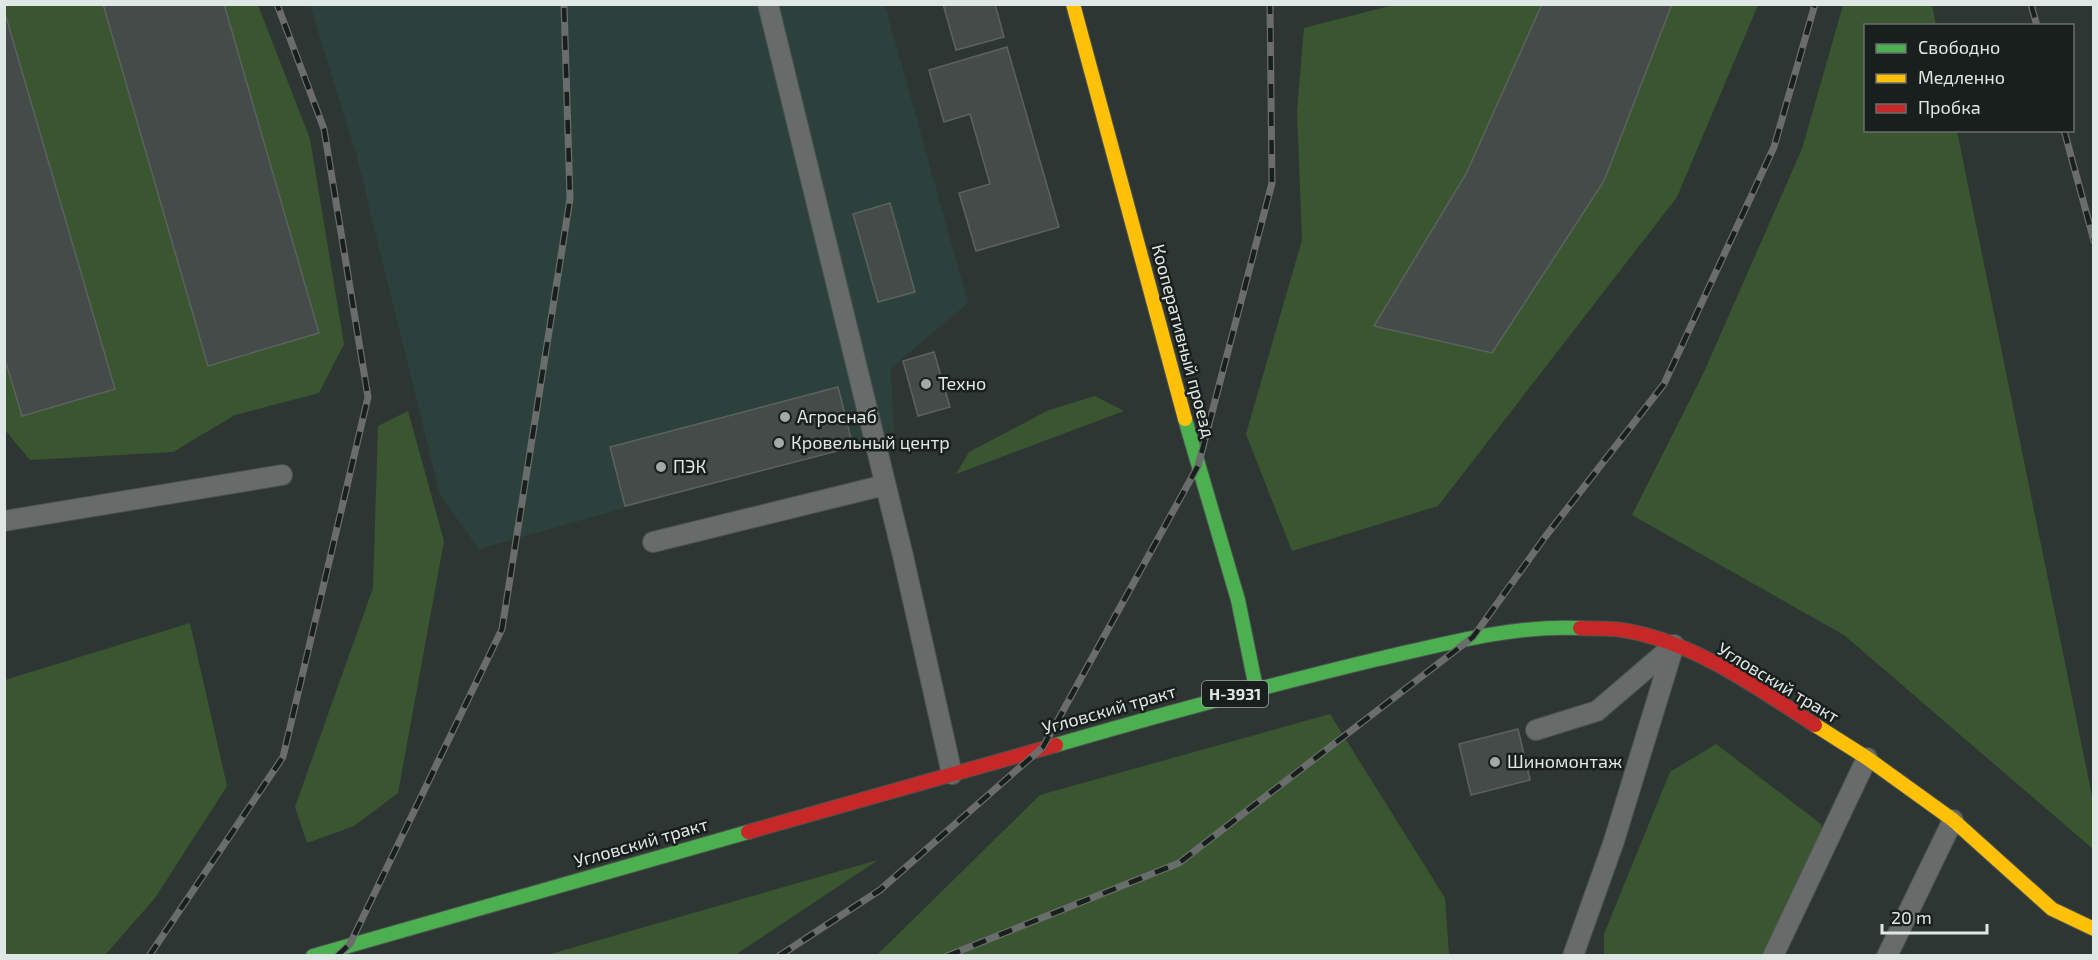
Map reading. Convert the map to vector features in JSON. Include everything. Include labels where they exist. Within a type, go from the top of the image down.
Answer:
[{"type":"main road","name":"Кооперативный проезд","points":[[1073,4],[1198,466],[1238,600],[1256,688]]},
{"type":"main road","name":"Угловский тракт","points":[[313,956],[1256,688],[1473,637],[1556,627],[1622,630],[1674,645],[1732,672],[1867,758],[1953,820],[2052,909],[2094,929]]},
{"type":"lane","points":[[768,4],[885,485],[952,774]]},
{"type":"lane","points":[[4,521],[282,475]]},
{"type":"lane","points":[[653,542],[885,485]]},
{"type":"lane","points":[[1536,730],[1597,711],[1674,645]]},
{"type":"lane","points":[[1573,956],[1614,841],[1674,645]]},
{"type":"lane","points":[[1773,956],[1867,758]]},
{"type":"lane","points":[[1887,956],[1953,820]]},
{"type":"shaded area","points":[[310,5],[885,5],[968,303],[891,368],[894,432],[479,549],[440,495],[356,154]]},
{"type":"green space","points":[[4,5],[258,5],[310,139],[344,344],[319,393],[235,415],[173,452],[30,460],[5,430]]},
{"type":"green space","points":[[1393,5],[1758,5],[1677,197],[1438,506],[1292,551],[1246,434],[1302,240],[1297,111],[1304,28]]},
{"type":"green space","points":[[1843,5],[1932,5],[1936,24],[1864,24],[1864,132],[1957,132],[2093,801],[2093,849],[1844,635],[1632,515],[1704,372],[1802,149]]},
{"type":"green space","points":[[1095,396],[1124,411],[956,474],[969,452],[1049,410]]},
{"type":"green space","points":[[408,411],[444,541],[398,793],[354,826],[307,843],[295,807],[373,588],[378,426]]},
{"type":"green space","points":[[190,623],[227,786],[155,898],[105,955],[5,955],[5,680]]},
{"type":"green space","points":[[1330,714],[1445,898],[1449,955],[877,955],[1040,795]]},
{"type":"green space","points":[[1716,744],[1821,824],[1823,838],[1770,955],[1604,956],[1604,934],[1670,772]]},
{"type":"green space","points":[[878,860],[735,955],[547,955]]},
{"type":"building","points":[[103,4],[224,4],[319,333],[208,366]]},
{"type":"building","points":[[943,4],[995,4],[1004,37],[956,50]]},
{"type":"building","points":[[1542,4],[1672,4],[1604,181],[1492,353],[1374,326],[1466,174]]},
{"type":"building","points":[[4,10],[115,389],[22,416],[4,356]]},
{"type":"building","points":[[1007,47],[1059,227],[976,251],[959,193],[990,184],[970,114],[944,122],[929,70]]},
{"type":"building","points":[[890,203],[915,292],[878,302],[853,214]]},
{"type":"building","name":"Техно","points":[[934,352],[950,407],[918,416],[903,361]]},
{"type":"building","name":"Агроснаб","points":[[838,387],[853,447],[625,506],[610,447]]},
{"type":"building","name":"Шиномонтаж","points":[[1518,729],[1530,780],[1471,795],[1459,744]]},
{"type":"railway","points":[[149,956],[283,757],[368,397],[324,129],[277,4]]},
{"type":"railway","points":[[337,956],[350,944],[502,629],[570,199],[564,4]]},
{"type":"railway","points":[[779,956],[880,890],[1043,747],[1198,466],[1272,183],[1270,4]]},
{"type":"railway","points":[[947,956],[1179,863],[1473,637],[1545,537],[1664,384],[1774,147],[1815,4]]},
{"type":"railway","points":[[2031,4],[2036,24]]},
{"type":"railway","points":[[2065,132],[2094,241]]},
{"type":"traffic: fast","points":[[1185,419],[1238,600],[1256,688]]},
{"type":"traffic: fast","points":[[1056,745],[1257,689],[1428,647],[1529,629],[1580,628]]},
{"type":"traffic: fast","points":[[313,956],[748,832]]},
{"type":"traffic: slow","points":[[1073,4],[1185,419]]},
{"type":"traffic: slow","points":[[1815,725],[1867,758],[1953,820],[2052,909],[2094,929]]},
{"type":"traffic: jam","points":[[1580,628],[1622,630],[1674,644],[1723,667],[1815,725]]},
{"type":"traffic: jam","points":[[748,832],[1056,745]]},
{"type":"place","name":"Техно","points":[[926,384]]},
{"type":"place","name":"Агроснаб","points":[[785,417]]},
{"type":"place","name":"Кровельный центр","points":[[779,443]]},
{"type":"place","name":"ПЭК","points":[[661,467]]},
{"type":"place","name":"Шиномонтаж","points":[[1495,762]]}]
